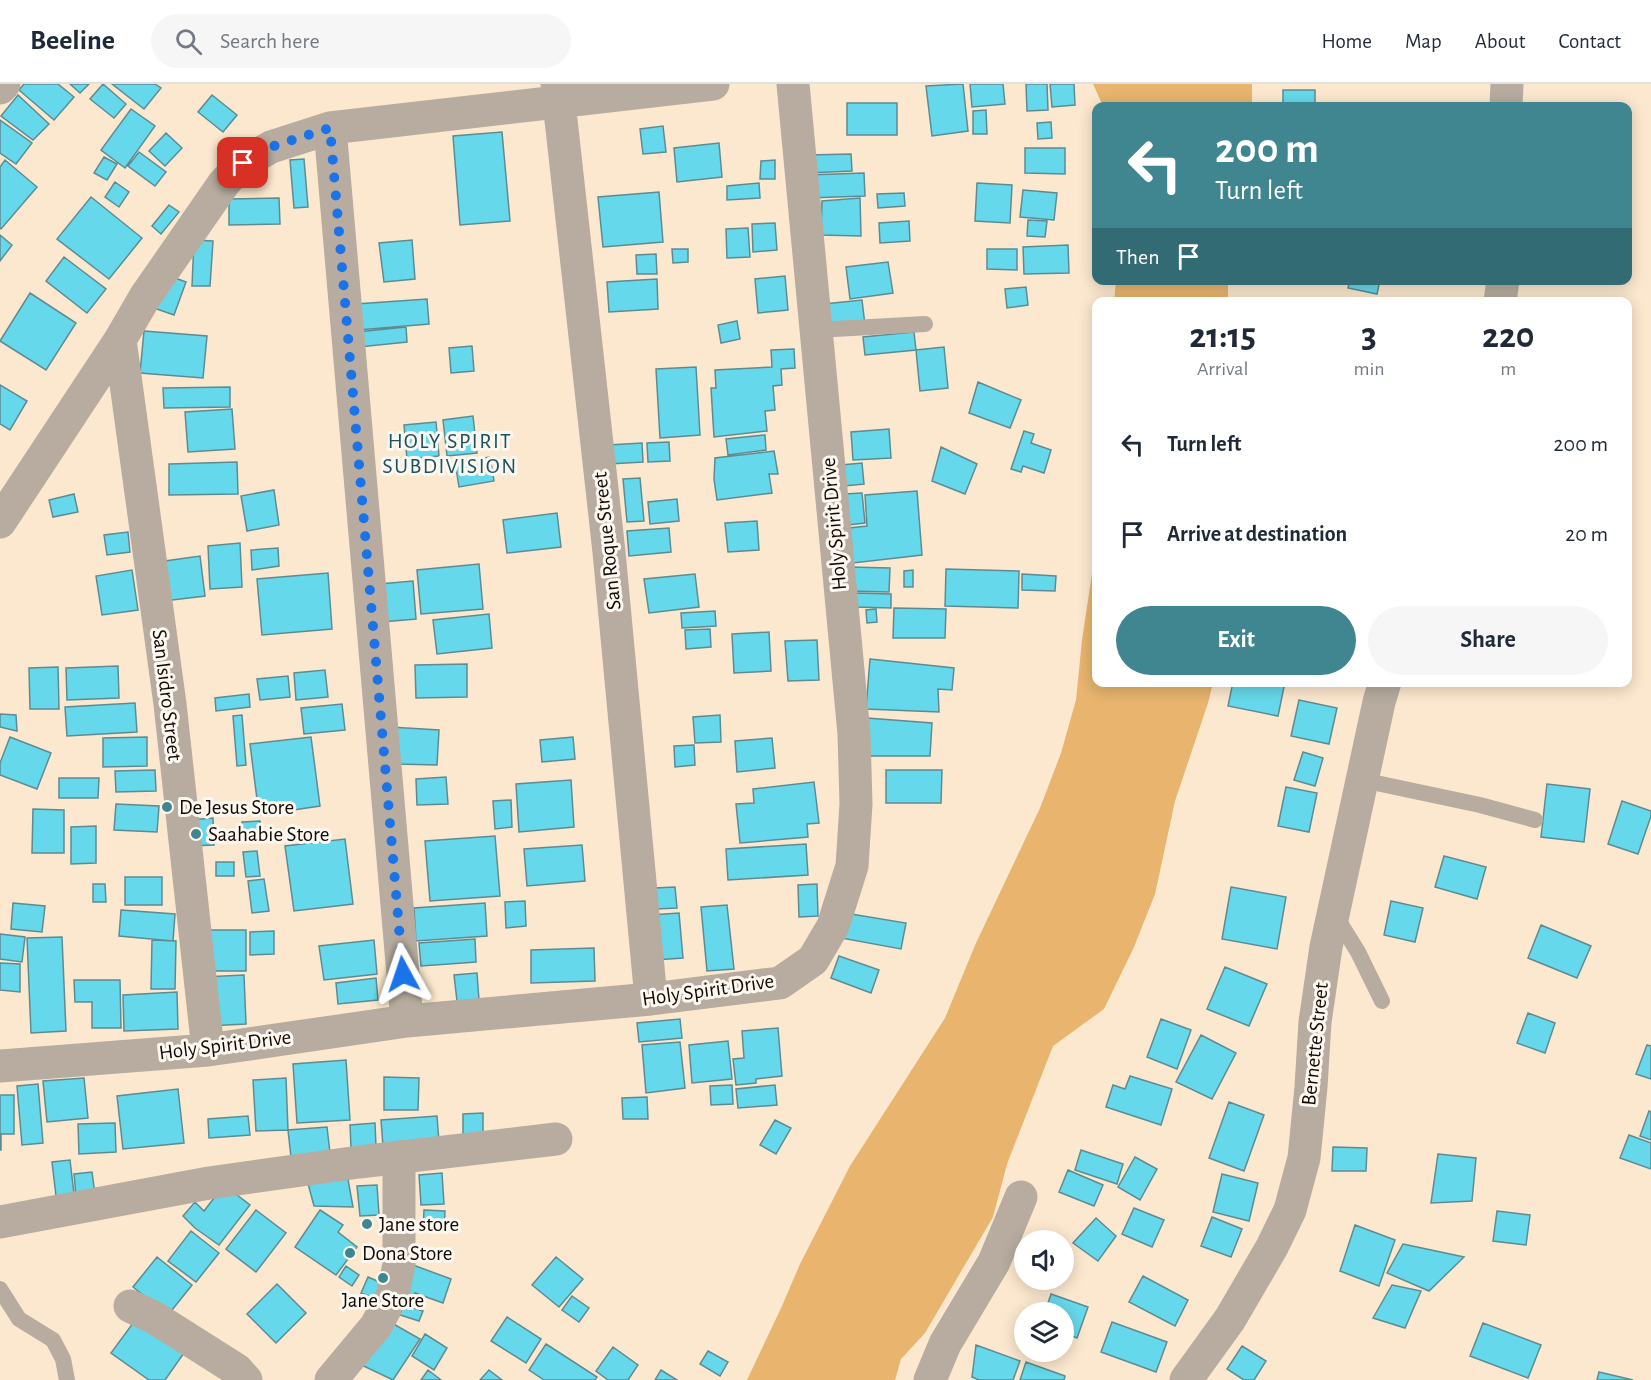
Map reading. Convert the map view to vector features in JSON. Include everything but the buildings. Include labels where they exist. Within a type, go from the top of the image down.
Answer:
[{"type":"street","points":[[0,88],[4,84]]},
{"type":"street","points":[[0,522],[120,340],[145,297],[224,183],[243,163],[271,147],[330,128],[558,92],[713,84]]},
{"type":"street","name":"Holy Spirit Drive","points":[[0,1066],[208,1050],[407,1021],[651,999],[780,983],[813,960],[833,926],[852,866],[856,804],[854,734],[793,84]]},
{"type":"street","points":[[1506,102],[1507,84]]},
{"type":"street","name":"San Roque Street","points":[[558,92],[609,552],[651,999]]},
{"type":"street","points":[[330,128],[407,1021]]},
{"type":"street","name":"San Isidro Street","points":[[120,340],[170,704],[208,1050]]},
{"type":"street","name":"Bernette Street","points":[[1186,1380],[1230,1318],[1272,1247],[1290,1210],[1304,1158],[1315,1022],[1326,947],[1384,687]]},
{"type":"street","points":[[0,1222],[209,1183],[399,1157],[556,1139]]},
{"type":"street","points":[[331,1380],[375,1326],[393,1294],[399,1264],[399,1157]]},
{"type":"street","points":[[930,1380],[945,1344],[994,1262],[1021,1197]]},
{"type":"street","points":[[130,1306],[155,1318],[237,1370],[246,1380]]},
{"type":"lane","points":[[816,330],[925,324]]},
{"type":"lane","points":[[1362,780],[1480,805],[1535,820]]},
{"type":"lane","points":[[1334,912],[1358,952],[1382,1001]]},
{"type":"lane","points":[[0,1289],[19,1318],[52,1340],[63,1359],[67,1380]]},
{"type":"shaded area","points":[[1093,84],[1252,84],[1252,102],[1101,102]]},
{"type":"shaded area","points":[[1116,285],[1228,285],[1228,297],[1114,297]]},
{"type":"shaded area","points":[[1092,574],[1092,687],[1212,687],[1175,801],[1155,894],[1134,947],[1104,1009],[1053,1046],[1007,1164],[993,1217],[925,1333],[901,1359],[895,1380],[747,1380],[800,1264],[850,1166],[945,1018],[976,943],[1040,808],[1061,753],[1076,700]]},
{"type":"place","name":"De Jesus Store","points":[[167,807]]},
{"type":"place","name":"Saahabie Store","points":[[196,834]]},
{"type":"place","name":"Jane store","points":[[367,1224]]},
{"type":"place","name":"Dona Store","points":[[350,1253]]},
{"type":"place","name":"Jane Store","points":[[383,1278]]},
{"type":"district","name":"HOLY SPIRIT SUBDIVISION","points":[[450,454]]},
{"type":"route","points":[[243,163],[271,147],[330,128],[403,974]]}]
